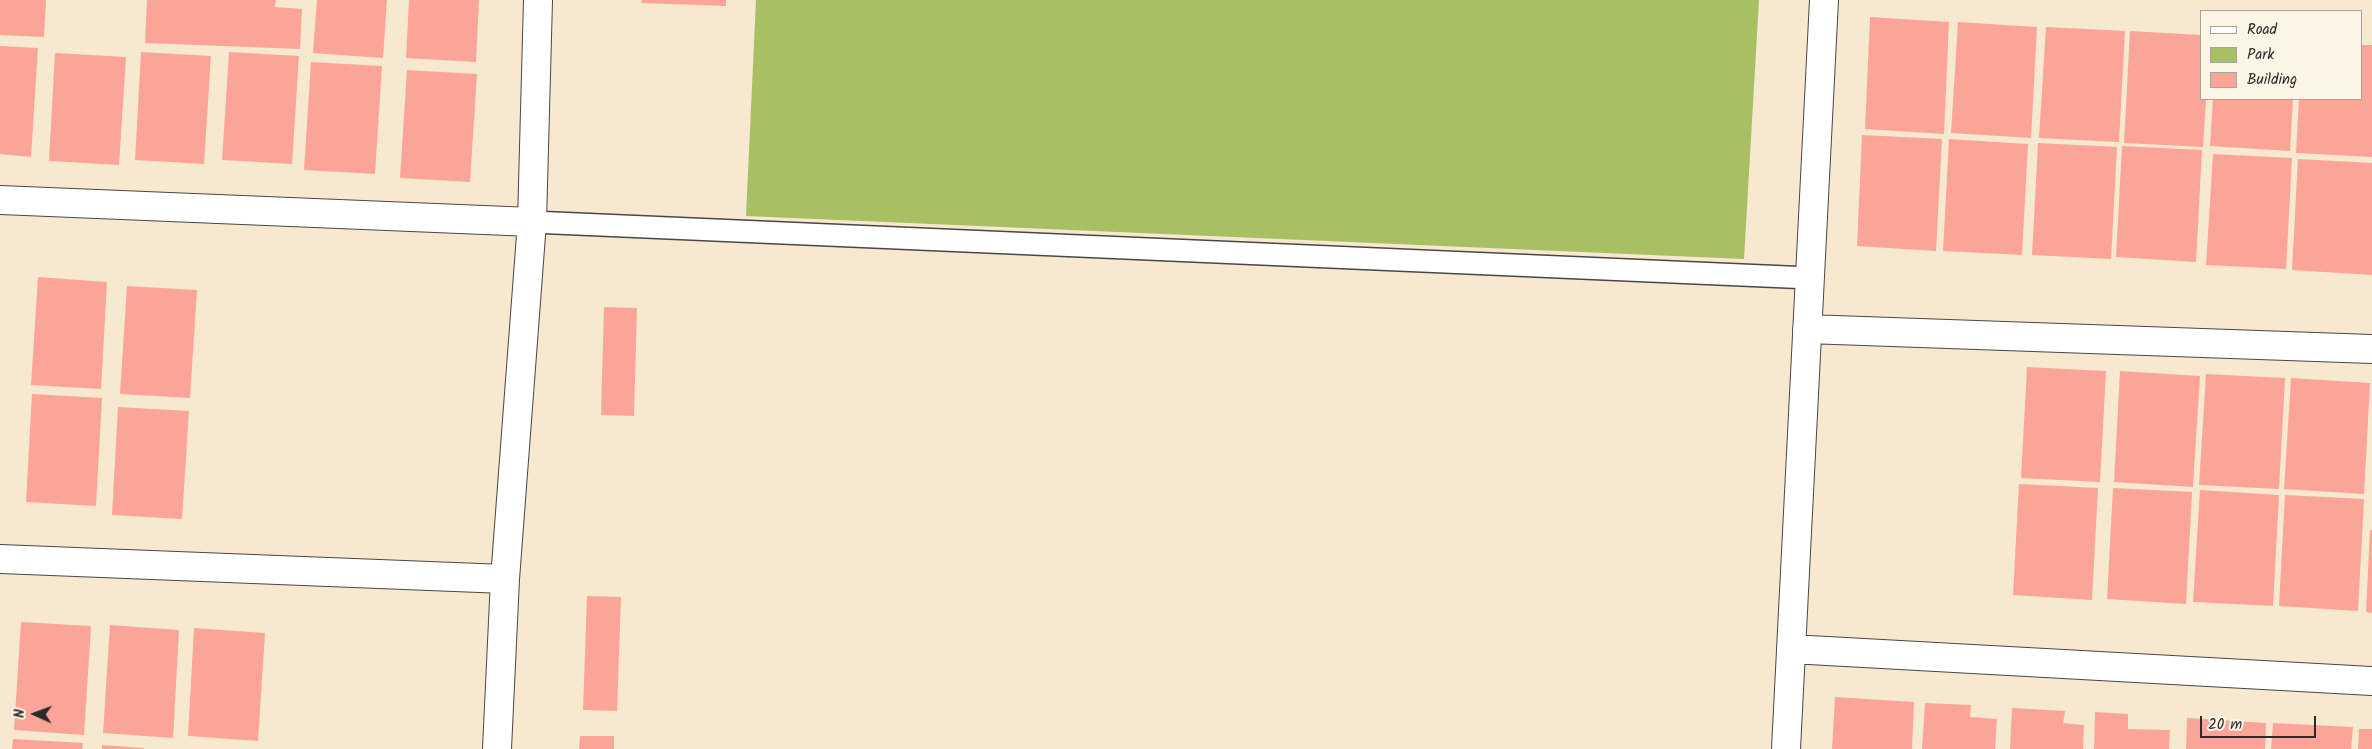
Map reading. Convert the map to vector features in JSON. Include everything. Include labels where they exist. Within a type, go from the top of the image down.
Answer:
[{"type":"street","points":[[497,749],[505,579],[532,222],[538,0]]},
{"type":"street","points":[[1786,749],[1824,0]]},
{"type":"street","points":[[0,200],[532,222]]},
{"type":"street","points":[[1807,329],[2372,349]]},
{"type":"street","points":[[0,559],[505,579]]},
{"type":"street","points":[[1791,650],[2372,681]]},
{"type":"lane","points":[[532,222],[1810,278]]},
{"type":"green space","points":[[756,0],[1759,0],[1744,259],[746,216]]},
{"type":"building","points":[[0,0],[46,0],[44,37],[0,35]]},
{"type":"building","points":[[147,0],[276,0],[275,7],[302,9],[300,49],[145,43]]},
{"type":"building","points":[[317,0],[387,0],[383,58],[313,53]]},
{"type":"building","points":[[409,0],[479,0],[476,62],[406,58]]},
{"type":"building","points":[[642,0],[726,0],[726,6],[641,3]]},
{"type":"building","points":[[1870,17],[1949,22],[1944,134],[1865,129]]},
{"type":"building","points":[[1958,22],[2037,27],[2031,138],[1951,133]]},
{"type":"building","points":[[2046,27],[2125,31],[2119,142],[2039,138]]},
{"type":"building","points":[[2130,31],[2200,35],[2200,100],[2206,100],[2203,147],[2124,143]]},
{"type":"building","points":[[2362,45],[2372,45],[2372,157],[2296,153],[2299,100],[2362,100]]},
{"type":"building","points":[[0,46],[38,48],[31,157],[0,154]]},
{"type":"building","points":[[141,52],[211,56],[204,164],[135,160]]},
{"type":"building","points":[[229,52],[299,56],[292,164],[222,160]]},
{"type":"building","points":[[55,53],[126,57],[119,165],[49,161]]},
{"type":"building","points":[[311,62],[382,66],[375,174],[304,170]]},
{"type":"building","points":[[407,70],[477,74],[470,182],[400,178]]},
{"type":"building","points":[[2213,100],[2293,100],[2290,151],[2210,146]]},
{"type":"building","points":[[1862,135],[1942,139],[1936,251],[1857,246]]},
{"type":"building","points":[[1949,139],[2028,144],[2022,255],[1943,251]]},
{"type":"building","points":[[2038,143],[2117,147],[2111,259],[2032,255]]},
{"type":"building","points":[[2122,146],[2202,150],[2196,262],[2116,257]]},
{"type":"building","points":[[2213,154],[2292,158],[2286,269],[2206,265]]},
{"type":"building","points":[[2298,159],[2372,163],[2372,275],[2292,270]]},
{"type":"building","points":[[38,277],[107,282],[101,389],[31,385]]},
{"type":"building","points":[[127,286],[197,290],[190,398],[120,394]]},
{"type":"building","points":[[604,307],[637,308],[634,416],[601,415]]},
{"type":"building","points":[[2027,367],[2106,371],[2100,482],[2021,478]]},
{"type":"building","points":[[2120,371],[2200,376],[2193,487],[2114,482]]},
{"type":"building","points":[[2206,374],[2285,378],[2279,489],[2199,485]]},
{"type":"building","points":[[2291,378],[2370,383],[2364,494],[2284,489]]},
{"type":"building","points":[[32,394],[102,398],[96,506],[26,502]]},
{"type":"building","points":[[118,407],[189,411],[182,519],[112,515]]},
{"type":"building","points":[[2019,484],[2098,488],[2092,600],[2013,595]]},
{"type":"building","points":[[2113,488],[2192,492],[2186,604],[2107,599]]},
{"type":"building","points":[[2200,490],[2279,495],[2273,606],[2193,602]]},
{"type":"building","points":[[2285,495],[2364,499],[2358,611],[2279,606]]},
{"type":"building","points":[[2370,530],[2372,530],[2372,613],[2366,612]]},
{"type":"building","points":[[587,596],[621,597],[617,711],[583,710]]},
{"type":"building","points":[[21,622],[91,626],[84,735],[14,730]]},
{"type":"building","points":[[110,625],[179,630],[173,738],[103,733]]},
{"type":"building","points":[[194,628],[265,633],[258,741],[188,736]]},
{"type":"building","points":[[1835,697],[1914,702],[1912,749],[1832,749]]},
{"type":"building","points":[[1925,703],[1971,705],[1970,717],[1997,719],[1995,749],[1922,749]]},
{"type":"building","points":[[2012,708],[2065,711],[2063,723],[2084,725],[2083,749],[2010,749]]},
{"type":"building","points":[[2095,712],[2128,714],[2128,729],[2170,730],[2169,749],[2094,749]]},
{"type":"building","points":[[2187,718],[2266,723],[2265,749],[2186,749]]},
{"type":"building","points":[[2273,723],[2353,727],[2351,749],[2271,749]]},
{"type":"building","points":[[2359,729],[2372,729],[2372,749],[2358,749]]},
{"type":"building","points":[[580,736],[614,736],[614,749],[579,749]]},
{"type":"building","points":[[13,739],[83,743],[82,749],[12,749]]},
{"type":"building","points":[[102,745],[144,748],[144,749],[102,749]]}]
